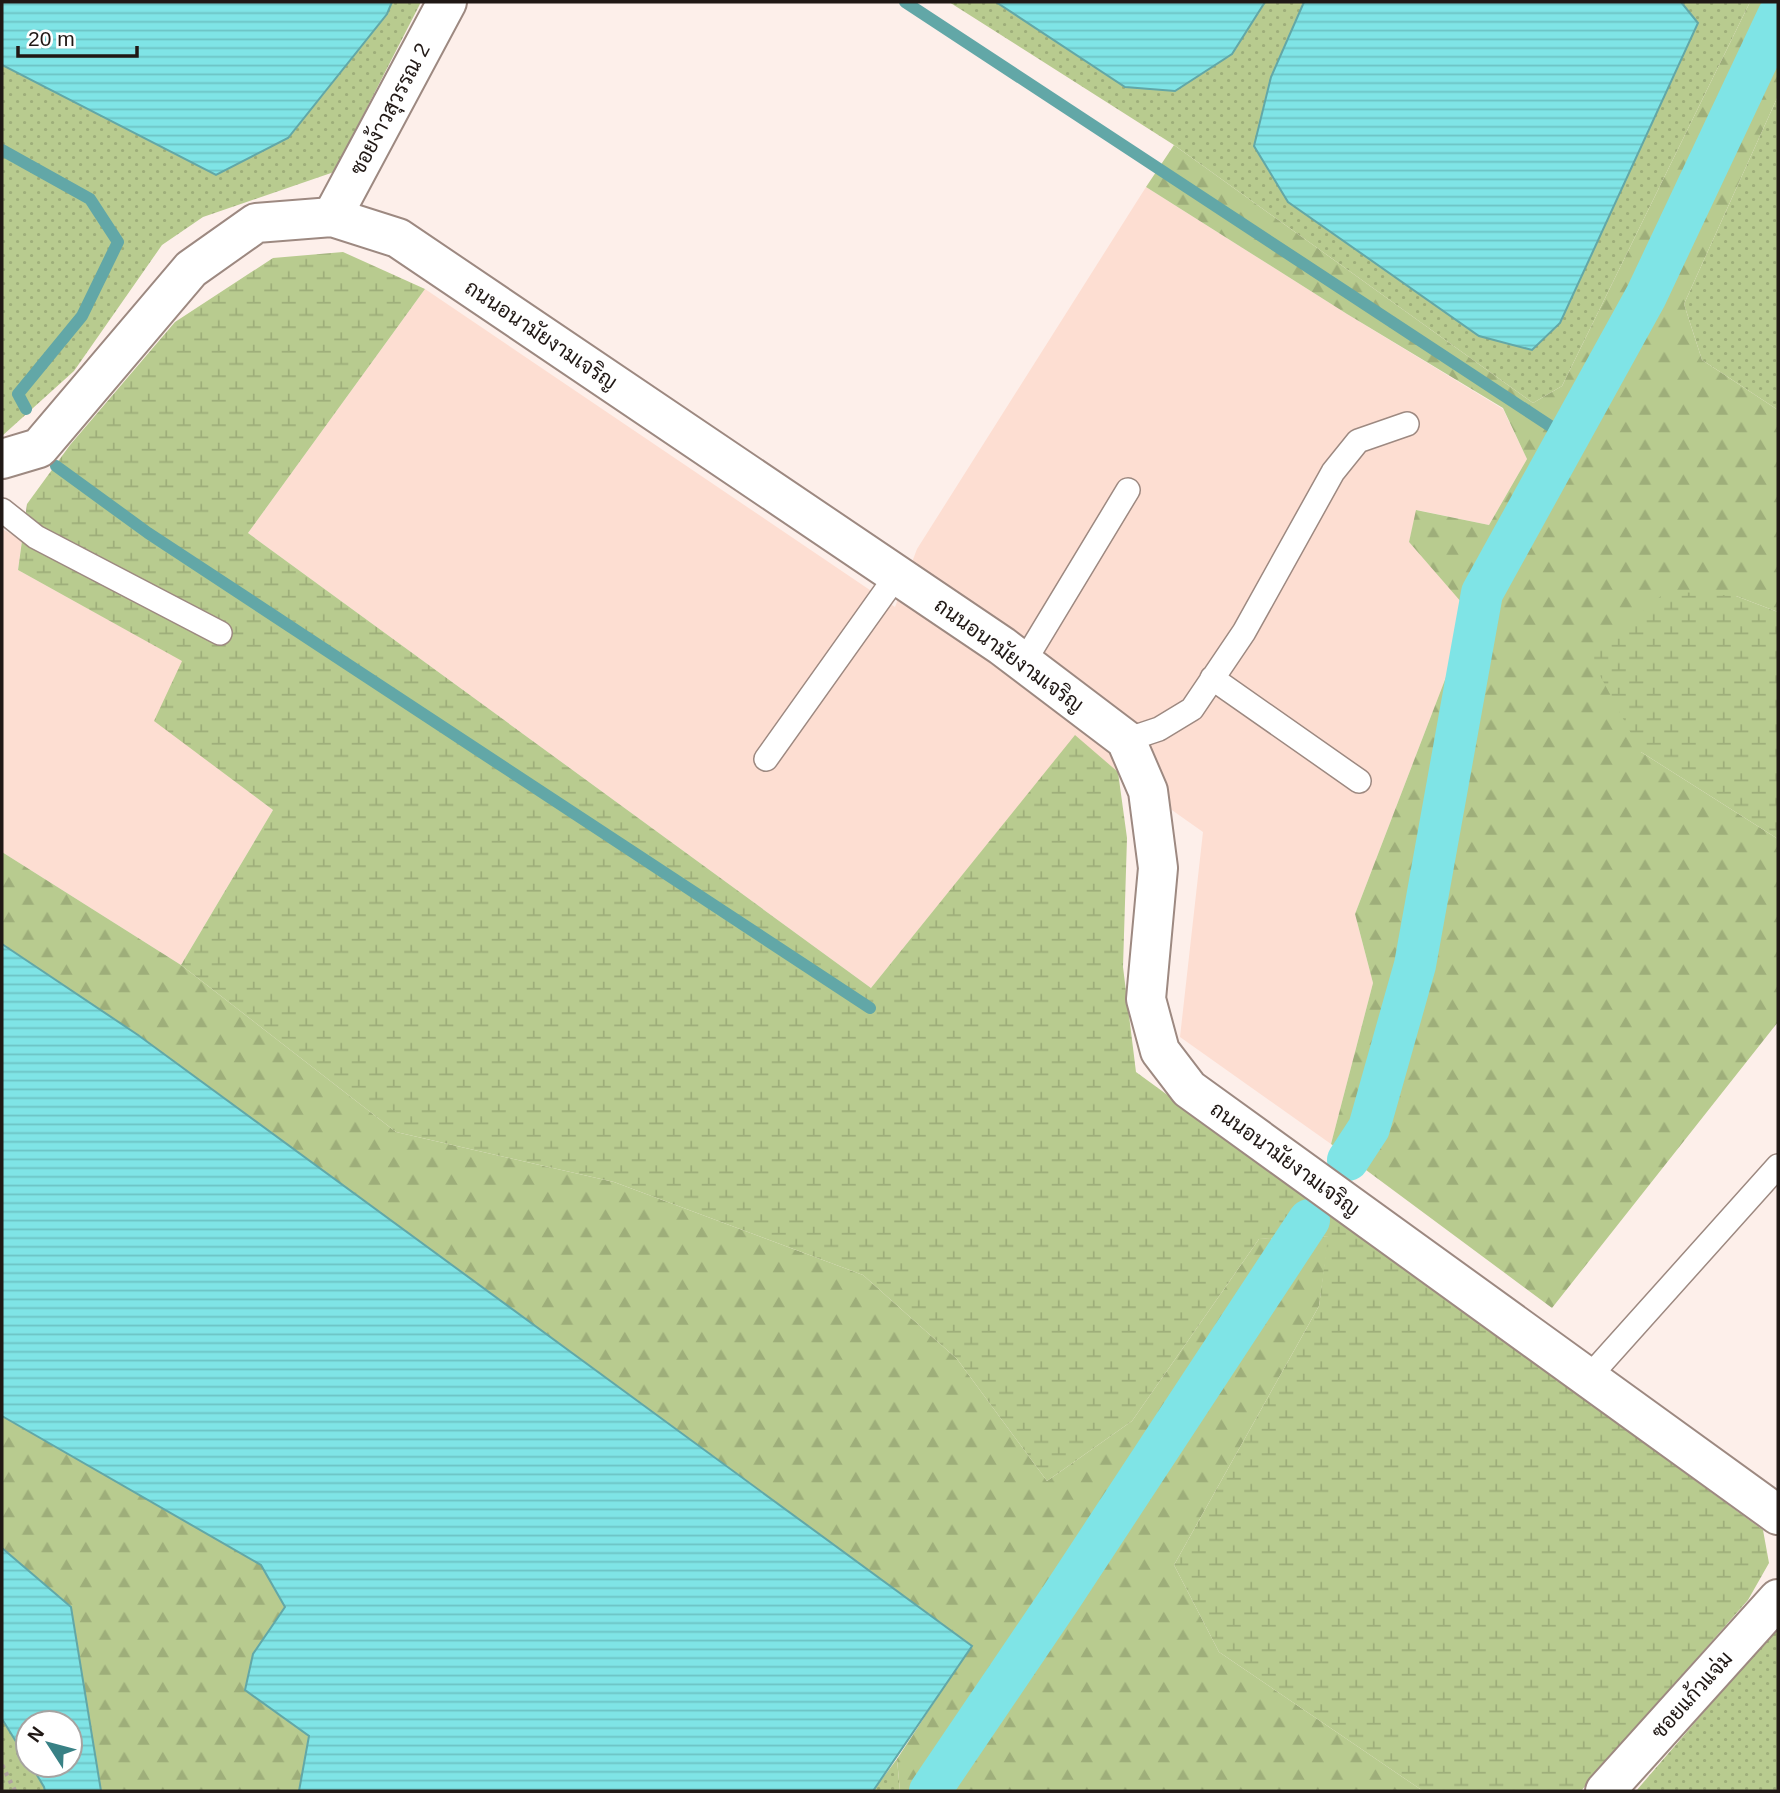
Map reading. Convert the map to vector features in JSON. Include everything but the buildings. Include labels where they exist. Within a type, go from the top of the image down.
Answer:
[{"type":"street","name":"ซอยง้าวสุวรรณ 2","points":[[332,217],[447,2]]},
{"type":"street","name":"ถนนอนามัยงามเจริญ","points":[[2,459],[39,448],[191,269],[256,223],[332,217],[398,238],[1024,662],[1126,740],[1148,791],[1158,868],[1146,999],[1160,1051],[1189,1089],[1778,1515]]},
{"type":"street","name":"ซอยแก้วแจ่ม","points":[[1605,1791],[1778,1599]]},
{"type":"lane","points":[[1126,740],[1159,729],[1192,709],[1244,632],[1333,472],[1358,441],[1407,425]]},
{"type":"lane","points":[[1024,662],[1128,490]]},
{"type":"lane","points":[[2,510],[36,537],[220,633]]},
{"type":"lane","points":[[766,759],[897,575]]},
{"type":"lane","points":[[1212,678],[1359,781]]},
{"type":"lane","points":[[1588,1378],[1778,1166]]},
{"type":"path","points":[[2,1765],[15,1791]]},
{"type":"shaded area","points":[[1146,187],[1503,409],[1527,459],[1489,525],[1417,510],[1409,542],[1462,602],[1451,664],[1355,914],[1373,983],[1331,1144],[1180,1037],[1203,832],[1118,772],[1075,736],[871,988],[248,533],[425,289],[895,607],[917,549]]},
{"type":"shaded area","points":[[2,529],[22,539],[18,570],[183,661],[155,721],[273,810],[181,965],[2,852]]},
{"type":"green space","points":[[392,2],[421,2],[334,172],[203,217],[162,245],[74,371],[2,436],[2,65],[216,175],[288,138],[387,14]]},
{"type":"green space","points":[[949,2],[996,2],[1125,87],[1232,54],[1265,2],[1304,2],[1271,77],[1254,146],[1288,202],[1479,336],[1560,323],[1698,23],[1681,2],[1750,2],[1562,386],[1533,403],[1174,145]]},
{"type":"green space","points":[[1750,2],[1778,2],[1778,96],[1684,304],[1702,360],[1778,410],[1778,612],[1736,596],[1641,752],[1778,839],[1778,1022],[1552,1308],[1331,1144],[1373,983],[1355,914],[1451,664],[1462,603],[1409,542],[1416,510],[1489,525],[1527,459],[1503,408],[1347,314],[1146,187],[1174,145],[1533,403],[1562,386]]},
{"type":"green space","points":[[1778,96],[1778,410],[1702,360],[1684,304]]},
{"type":"green space","points":[[343,252],[425,289],[248,533],[871,988],[1075,735],[1118,772],[1127,838],[1123,967],[1136,1072],[1763,1530],[1769,1563],[1748,1600],[1581,1791],[1423,1791],[1219,1652],[1174,1565],[1319,1306],[1328,1236],[1259,1239],[1132,1421],[1047,1481],[957,1359],[863,1275],[614,1182],[396,1132],[181,965],[273,810],[154,721],[182,661],[18,570],[27,504],[70,445],[175,322],[273,258]]},
{"type":"green space","points":[[1667,591],[1736,596],[1778,612],[1778,839],[1641,752],[1589,655]]},
{"type":"green space","points":[[2,852],[181,965],[396,1132],[614,1182],[863,1275],[957,1359],[1047,1481],[1132,1421],[1259,1239],[1329,1236],[1319,1306],[1174,1565],[1219,1652],[1423,1791],[900,1791],[897,1759],[971,1646],[138,1035],[2,944]]},
{"type":"green space","points":[[2,1416],[261,1565],[285,1607],[253,1654],[245,1690],[309,1736],[299,1791],[101,1791],[71,1607],[2,1548]]},
{"type":"green space","points":[[1778,1626],[1778,1791],[1636,1791]]},
{"type":"green space","points":[[2,1719],[14,1738],[14,1779],[40,1779],[45,1791],[2,1791]]},
{"type":"green space","points":[[897,1759],[900,1791],[873,1791]]},
{"type":"water","points":[[2,2],[392,2],[387,14],[288,138],[216,175],[2,65]]},
{"type":"water","points":[[996,2],[1265,2],[1232,54],[1175,91],[1125,87]]},
{"type":"water","points":[[1304,2],[1681,2],[1698,23],[1560,323],[1532,350],[1479,336],[1288,202],[1254,146],[1271,77]]},
{"type":"water","points":[[2,944],[138,1035],[972,1646],[873,1791],[299,1791],[309,1736],[245,1690],[253,1654],[285,1607],[261,1565],[2,1416]]},
{"type":"water","points":[[2,1548],[71,1607],[101,1791],[45,1791],[39,1779],[84,1779],[84,1709],[14,1709],[14,1738],[2,1719]]},
{"type":"waterway","points":[[905,2],[1567,437]]},
{"type":"waterway","points":[[1769,2],[1778,8]]},
{"type":"waterway","points":[[1348,1160],[1369,1128],[1415,965],[1482,593],[1646,296],[1778,16]]},
{"type":"waterway","points":[[2,150],[90,199],[118,242],[82,316],[18,394],[26,409]]},
{"type":"waterway","points":[[56,466],[148,533],[870,1008]]},
{"type":"waterway","points":[[930,1791],[1062,1596],[1309,1220]]}]
